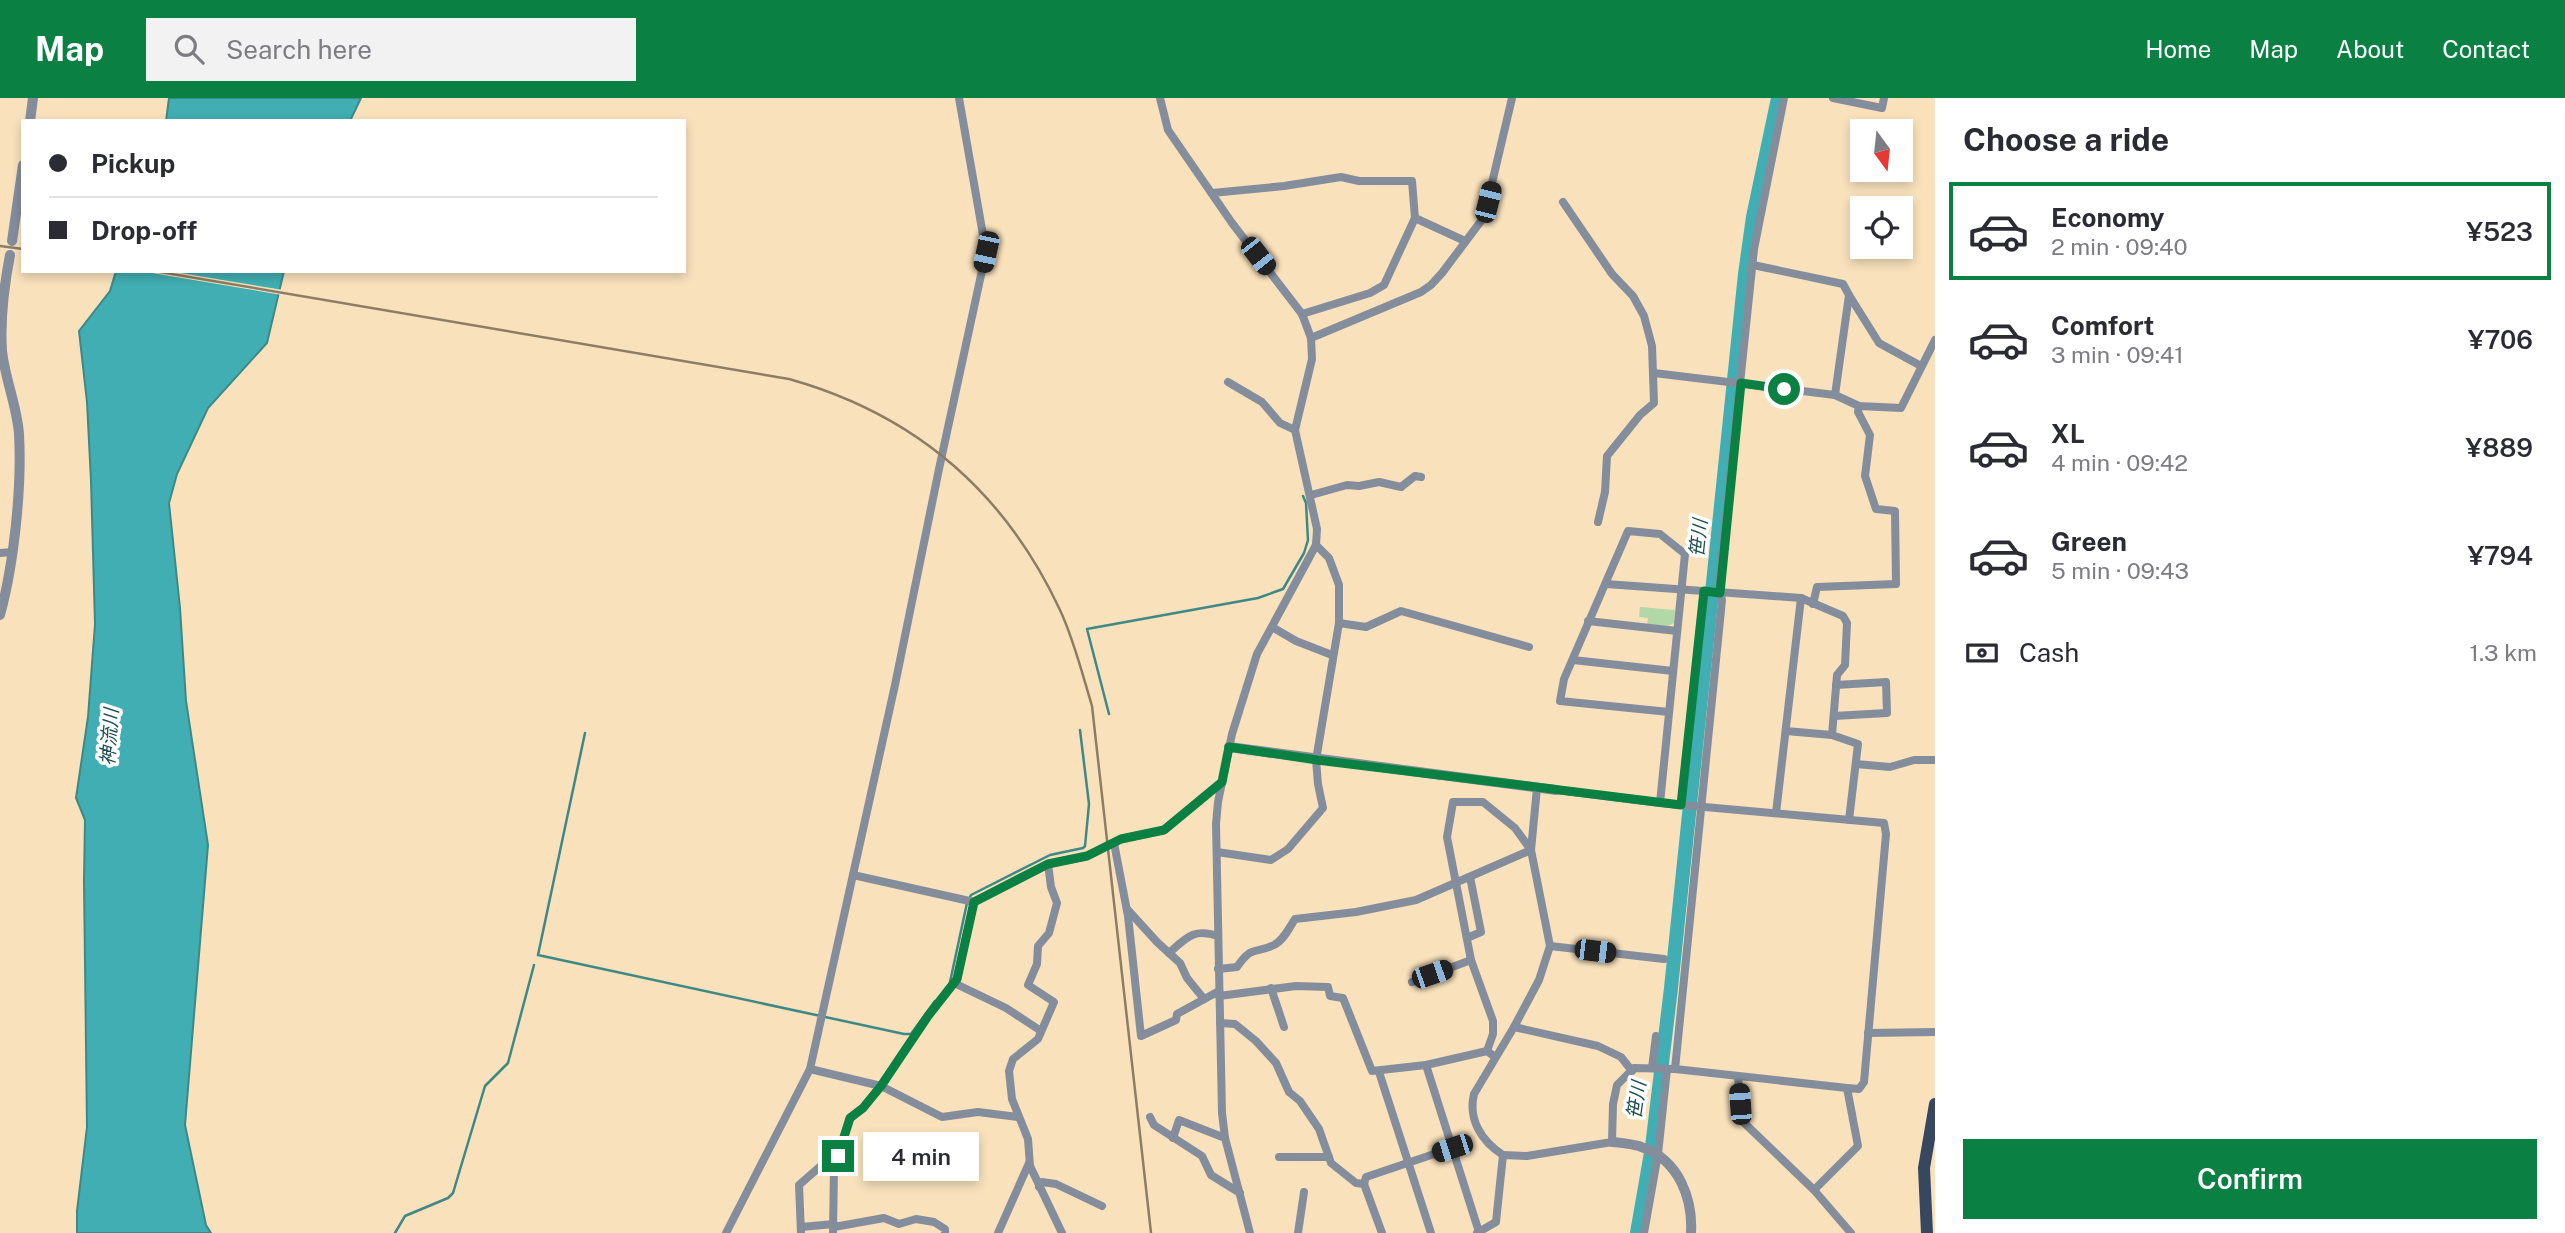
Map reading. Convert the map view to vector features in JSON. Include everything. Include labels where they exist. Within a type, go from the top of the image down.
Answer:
[{"type":"main road","points":[[1927,1233],[1924,1168],[1935,1104]]},
{"type":"street","points":[[30,119],[33,98]]},
{"type":"street","points":[[726,1233],[810,1069],[986,252],[959,98]]},
{"type":"street","points":[[1160,98],[1168,130],[1302,314],[1311,338],[1312,359],[1295,430],[1317,529],[1315,545],[1257,654],[1229,747],[1216,824],[1218,970],[1225,1138],[1250,1233]]},
{"type":"street","points":[[1311,338],[1421,292],[1437,279],[1484,217],[1512,98]]},
{"type":"street","points":[[1683,805],[1740,383],[1753,265],[1765,188],[1784,98]]},
{"type":"street","points":[[1833,98],[1882,108],[1884,98]]},
{"type":"street","points":[[1212,192],[1284,186],[1341,177],[1359,181],[1412,181],[1415,218],[1384,285],[1370,293],[1302,314]]},
{"type":"street","points":[[12,241],[21,179]]},
{"type":"street","points":[[1563,202],[1612,274],[1633,296],[1644,316],[1652,346],[1654,403],[1640,415],[1607,456],[1605,492],[1598,522]]},
{"type":"street","points":[[1415,218],[1465,241]]},
{"type":"street","points":[[0,615],[12,552],[20,451],[19,431],[2,351],[1,328],[10,255]]},
{"type":"street","points":[[1753,265],[1843,284],[1879,343],[1921,366]]},
{"type":"street","points":[[1835,395],[1849,295]]},
{"type":"street","points":[[1654,373],[1835,395],[1859,407],[1901,408],[1935,340]]},
{"type":"street","points":[[1228,382],[1262,402],[1280,423],[1295,430]]},
{"type":"street","points":[[1813,604],[1817,587],[1896,584],[1895,511],[1876,509],[1871,499],[1865,476],[1870,435],[1858,412],[1859,407]]},
{"type":"street","points":[[1311,495],[1347,485],[1359,486],[1379,482],[1401,487],[1415,477],[1421,477]]},
{"type":"street","points":[[1660,803],[1685,554],[1660,534],[1628,531],[1564,679],[1560,701],[1669,712]]},
{"type":"street","points":[[1217,852],[1271,860],[1288,849],[1323,808],[1317,760],[1339,623],[1339,585],[1329,558],[1315,545]]},
{"type":"street","points":[[0,553],[12,552]]},
{"type":"street","points":[[1606,584],[1801,598],[1843,616],[1847,623],[1846,665],[1837,675],[1832,735]]},
{"type":"street","points":[[1644,1233],[1654,1153],[1671,1069],[1697,806],[1722,600],[1711,592]]},
{"type":"street","points":[[1776,813],[1801,598]]},
{"type":"street","points":[[1339,623],[1366,627],[1401,611],[1528,647]]},
{"type":"street","points":[[1588,621],[1677,631]]},
{"type":"street","points":[[1272,627],[1296,641],[1332,654]]},
{"type":"street","points":[[1573,660],[1673,671]]},
{"type":"street","points":[[1834,716],[1887,713],[1886,682],[1836,685]]},
{"type":"street","points":[[1786,731],[1832,735],[1858,744],[1849,820]]},
{"type":"street","points":[[1229,747],[1660,803],[1884,823],[1886,834],[1864,1082],[1859,1089],[1671,1069],[1634,1068],[1617,1085],[1614,1094],[1612,1142]]},
{"type":"street","points":[[1856,764],[1890,767],[1914,760],[1935,760]]},
{"type":"street","points":[[853,875],[974,902],[1048,864],[1087,856],[1121,839],[1164,830],[1222,782]]},
{"type":"street","points":[[1537,788],[1531,850],[1550,946],[1534,990],[1474,1094],[1472,1106],[1476,1128],[1496,1151],[1503,1155],[1527,1156],[1612,1142],[1654,1153],[1668,1162],[1679,1177],[1688,1198],[1691,1233]]},
{"type":"street","points":[[1487,1051],[1493,1034],[1493,1021],[1471,960],[1447,837],[1453,802],[1483,802],[1515,828],[1531,850]]},
{"type":"street","points":[[1115,843],[1127,909],[1141,1036],[1175,1020],[1177,1014],[1204,999],[1219,994],[1271,988],[1328,987],[1330,996],[1343,998],[1372,1071],[1426,1065],[1487,1051],[1496,1057]]},
{"type":"street","points":[[1218,970],[1237,967],[1250,951],[1275,945],[1295,919],[1356,912],[1416,900],[1531,850]]},
{"type":"street","points":[[1048,864],[1051,887],[1057,903],[1049,933],[1038,946],[1037,964],[1028,985],[1054,1002],[1038,1039],[1013,1059],[1009,1071],[1012,1099],[1028,1139],[1030,1162],[1062,1233]]},
{"type":"street","points":[[1466,937],[1481,932],[1470,877]]},
{"type":"street","points":[[834,1228],[833,1180],[839,1150],[850,1118],[863,1108],[881,1086],[928,1016],[954,983],[959,973],[974,902]]},
{"type":"street","points":[[1127,909],[1180,963],[1187,978],[1204,999]]},
{"type":"street","points":[[1169,953],[1188,936],[1205,932],[1219,936]]},
{"type":"street","points":[[1550,946],[1664,959]]},
{"type":"street","points":[[1412,982],[1471,960]]},
{"type":"street","points":[[954,983],[1006,1008],[1041,1031]]},
{"type":"street","points":[[1271,988],[1284,1027]]},
{"type":"street","points":[[1220,1023],[1235,1024],[1256,1041],[1262,1051],[1276,1063],[1289,1091],[1300,1101],[1319,1129],[1331,1163],[1356,1183],[1364,1184]]},
{"type":"street","points":[[1514,1027],[1598,1046],[1621,1057],[1632,1070]]},
{"type":"street","points":[[1868,1033],[1935,1032]]},
{"type":"street","points":[[1652,1068],[1656,1036]]},
{"type":"street","points":[[1426,1065],[1478,1232],[1496,1222],[1503,1155]]},
{"type":"street","points":[[810,1069],[881,1086],[942,1117],[978,1112],[1018,1118]]},
{"type":"street","points":[[1380,1072],[1432,1233]]},
{"type":"street","points":[[1738,1077],[1740,1104],[1737,1116],[1814,1190],[1851,1233]]},
{"type":"street","points":[[1814,1190],[1858,1146],[1847,1088]]},
{"type":"street","points":[[1150,1117],[1154,1125],[1202,1156],[1210,1175],[1240,1193]]},
{"type":"street","points":[[1173,1138],[1179,1120],[1225,1138]]},
{"type":"street","points":[[1382,1233],[1364,1184],[1366,1177],[1452,1148]]},
{"type":"street","points":[[839,1150],[799,1185],[801,1230],[834,1228],[884,1218],[899,1224],[916,1219],[934,1222],[945,1229],[945,1233]]},
{"type":"street","points":[[1279,1157],[1329,1157]]},
{"type":"street","points":[[998,1233],[1030,1162]]},
{"type":"street","points":[[1040,1187],[1042,1182],[1056,1184],[1102,1206]]},
{"type":"street","points":[[1298,1233],[1304,1192]]},
{"type":"green space","points":[[1640,607],[1675,610],[1674,623],[1668,626],[1647,624],[1648,618],[1639,617]]},
{"type":"water","points":[[169,98],[361,98],[351,119],[166,119]]},
{"type":"water","name":"神流川","points":[[115,273],[284,273],[267,343],[208,408],[177,474],[169,503],[186,701],[208,845],[185,1125],[206,1225],[211,1233],[77,1233],[87,1127],[85,820],[76,798],[88,717],[95,624],[87,402],[79,331],[110,291]]},
{"type":"pier","points":[[152,273],[180,273],[283,290],[282,295]]},
{"type":"waterway","name":"笹川","points":[[1637,1233],[1652,1147],[1671,988],[1745,274],[1753,217],[1778,98]]},
{"type":"waterway","points":[[1109,714],[1087,629],[1258,598],[1283,589],[1304,553],[1308,540],[1306,503],[1303,496]]},
{"type":"waterway","points":[[970,897],[1050,855],[1085,846],[1089,804],[1080,730]]},
{"type":"waterway","points":[[585,733],[538,955],[904,1034],[911,1034],[935,1001]]},
{"type":"waterway","points":[[950,982],[967,903]]},
{"type":"waterway","points":[[395,1233],[405,1216],[448,1198],[453,1193],[485,1086],[508,1063],[534,965]]},
{"type":"railway","points":[[0,246],[21,249]]},
{"type":"railway","points":[[166,273],[789,379],[834,394],[876,413],[915,436],[951,463],[983,494],[1012,529],[1038,568],[1060,610],[1074,645],[1092,706],[1151,1233]]},
{"type":"route","points":[[838,1156],[850,1118],[863,1108],[881,1086],[928,1016],[957,979],[974,902],[1048,864],[1087,856],[1121,839],[1164,830],[1222,782],[1229,747],[1681,805],[1704,591],[1720,593],[1741,383],[1784,389]]}]
